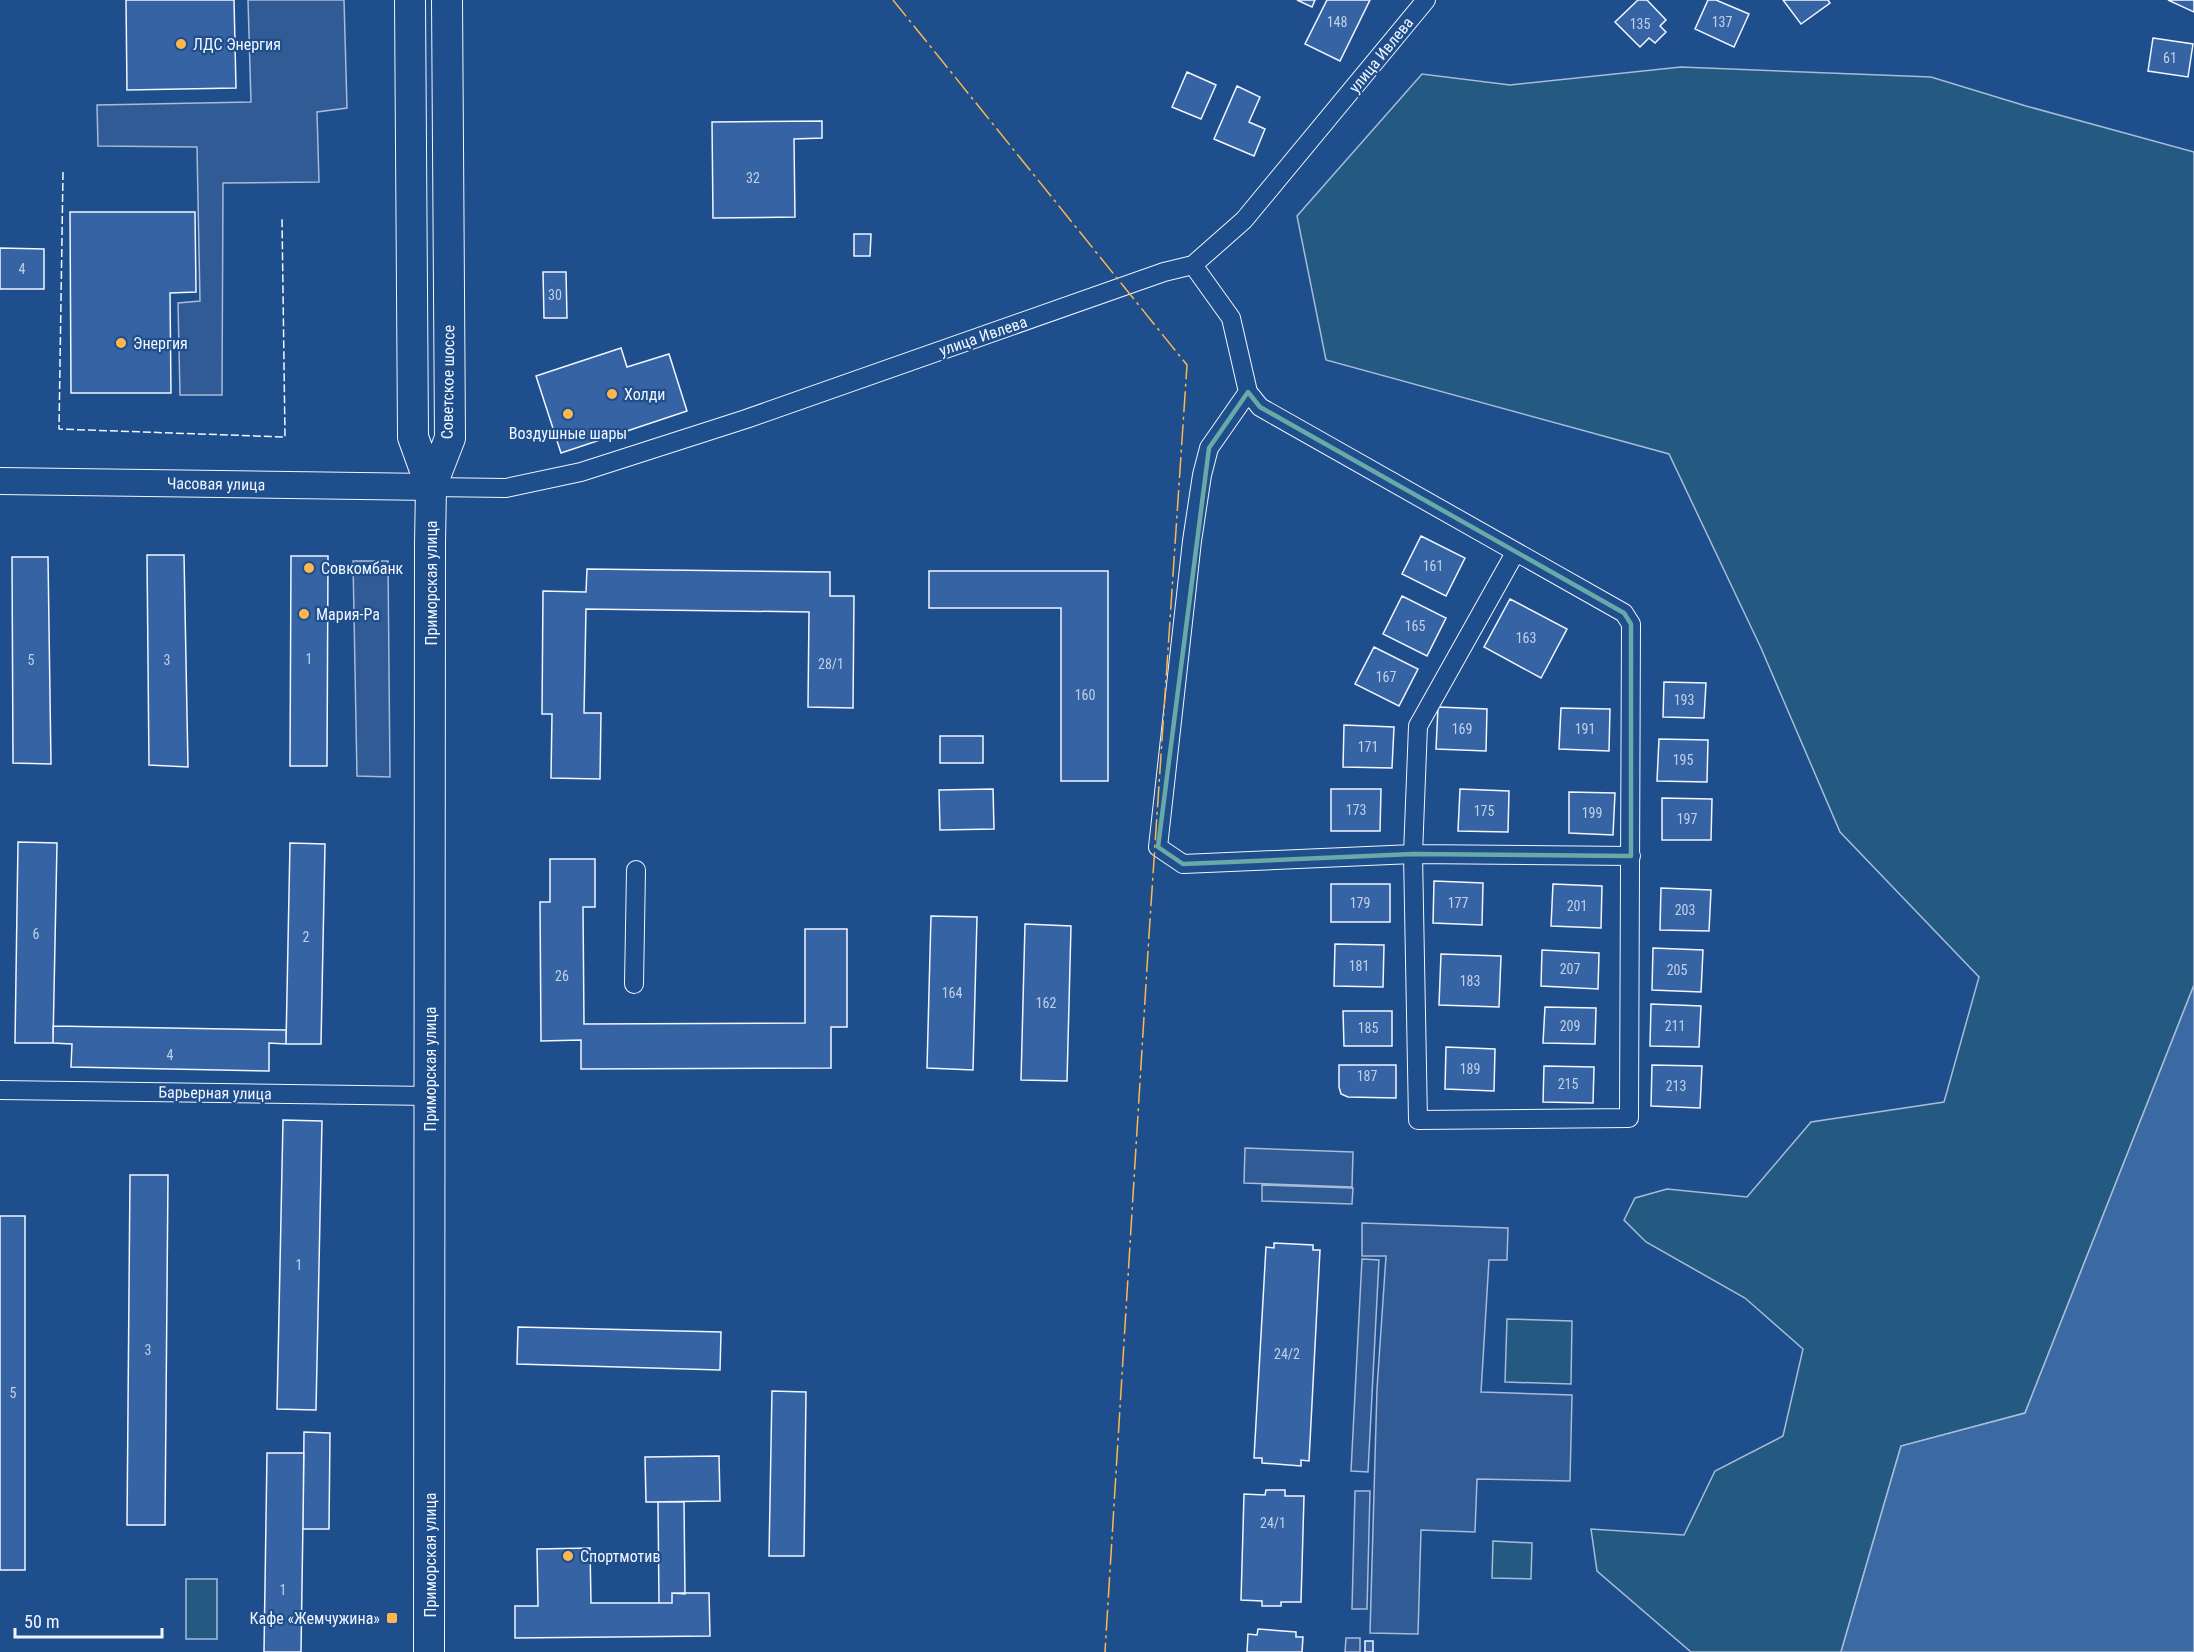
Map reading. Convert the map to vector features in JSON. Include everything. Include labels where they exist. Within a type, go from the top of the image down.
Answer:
[{"type":"highway","name":"Советское шоссе","points":[[410,0],[412,437],[431,487]]},
{"type":"highway","name":"Советское шоссе","points":[[431,487],[450,438],[447,0]]},
{"type":"highway","name":"Приморская улица","points":[[429,1652],[431,487]]},
{"type":"main road","name":"Часовая улица","points":[[0,481],[431,487]]},
{"type":"street","name":"улица Ивлева","points":[[431,487],[506,488],[582,471],[746,419],[1164,272],[1193,265],[1244,220],[1424,1]]},
{"type":"street","points":[[1193,265],[1231,318],[1248,393],[1260,407],[1624,613],[1631,624],[1629,1118],[1418,1120],[1413,854],[1418,726],[1515,553]]},
{"type":"street","points":[[1248,393],[1209,448],[1202,475],[1192,541],[1158,847],[1183,864],[1413,854],[1631,856]]},
{"type":"street","points":[[634,984],[636,870]]},
{"type":"street","name":"Барьерная улица","points":[[0,1090],[430,1096]]},
{"type":"highlighted area","points":[[1248,392],[1260,407],[1624,613],[1631,624],[1631,856],[1413,854],[1183,864],[1158,847],[1209,448]]},
{"type":"shaded area","points":[[248,0],[344,0],[347,108],[317,112],[319,182],[223,183],[222,395],[180,395],[178,303],[200,301],[197,147],[98,146],[97,105],[251,102]]},
{"type":"shaded area","points":[[1681,67],[1931,77],[2026,106],[2194,152],[2194,985],[2025,1413],[1901,1446],[1841,1652],[1691,1652],[1597,1571],[1591,1529],[1684,1535],[1715,1471],[1783,1436],[1803,1349],[1745,1298],[1646,1242],[1624,1220],[1635,1198],[1667,1189],[1747,1197],[1811,1122],[1944,1102],[1979,977],[1840,832],[1761,648],[1669,454],[1326,360],[1297,216],[1422,74],[1510,85]]},
{"type":"shaded area","points":[[353,561],[388,561],[390,777],[357,776]]},
{"type":"shaded area","points":[[2194,985],[2194,1652],[1841,1652],[1901,1446],[2025,1413]]},
{"type":"shaded area","points":[[1245,1148],[1353,1152],[1352,1187],[1244,1183]]},
{"type":"shaded area","points":[[1262,1185],[1353,1188],[1352,1204],[1262,1201]]},
{"type":"shaded area","points":[[1362,1223],[1508,1228],[1507,1260],[1489,1260],[1481,1392],[1572,1395],[1570,1481],[1477,1479],[1475,1532],[1421,1530],[1418,1634],[1370,1633],[1377,1389],[1386,1256],[1362,1256]]},
{"type":"shaded area","points":[[1362,1259],[1379,1260],[1368,1472],[1351,1471]]},
{"type":"shaded area","points":[[1507,1319],[1572,1321],[1571,1384],[1505,1382]]},
{"type":"shaded area","points":[[1355,1491],[1370,1491],[1367,1609],[1352,1609]]},
{"type":"shaded area","points":[[1493,1541],[1532,1543],[1531,1579],[1492,1578]]},
{"type":"shaded area","points":[[186,1579],[217,1579],[217,1639],[186,1639]]},
{"type":"shaded area","points":[[1346,1638],[1360,1638],[1360,1652],[1345,1652]]},
{"type":"building","name":"ЛДС Энергия","points":[[126,0],[234,0],[236,88],[127,90]]},
{"type":"building","points":[[1297,0],[1315,0],[1312,7]]},
{"type":"building","points":[[1327,0],[1370,0],[1340,61],[1305,44]]},
{"type":"building","points":[[1638,0],[1647,0],[1666,20],[1660,26],[1666,32],[1655,43],[1649,38],[1640,47],[1615,22]]},
{"type":"building","points":[[1708,0],[1716,0],[1749,14],[1734,47],[1695,29]]},
{"type":"building","points":[[1783,0],[1828,0],[1830,3],[1801,24]]},
{"type":"building","points":[[2168,0],[2194,0],[2194,12]]},
{"type":"building","points":[[2153,38],[2193,44],[2188,77],[2148,71]]},
{"type":"building","points":[[1187,72],[1216,85],[1201,119],[1172,107]]},
{"type":"building","points":[[1237,86],[1260,97],[1249,122],[1265,129],[1254,156],[1214,139]]},
{"type":"building","points":[[822,121],[822,138],[794,139],[795,217],[713,218],[712,122]]},
{"type":"building","name":"Энергия","points":[[70,212],[195,212],[196,292],[170,293],[171,393],[71,393]]},
{"type":"building","points":[[854,234],[871,234],[870,256],[854,256]]},
{"type":"building","points":[[0,248],[44,249],[44,289],[0,289]]},
{"type":"building","points":[[543,272],[566,272],[567,318],[544,318]]},
{"type":"building","name":"Холди","points":[[621,348],[627,367],[669,354],[687,411],[561,453],[536,376]]},
{"type":"building","points":[[1421,536],[1465,558],[1446,596],[1402,574]]},
{"type":"building","points":[[147,555],[184,555],[188,767],[149,765]]},
{"type":"building","points":[[291,556],[328,556],[327,766],[290,766]]},
{"type":"building","points":[[12,557],[48,557],[51,764],[13,763]]},
{"type":"building","points":[[587,569],[830,572],[830,596],[854,596],[853,708],[808,707],[809,612],[586,609],[584,713],[601,713],[600,779],[551,778],[552,714],[542,714],[543,591],[586,592]]},
{"type":"building","points":[[929,571],[1108,571],[1108,781],[1061,781],[1061,608],[929,608]]},
{"type":"building","points":[[1402,596],[1446,618],[1427,656],[1383,634]]},
{"type":"building","points":[[1510,599],[1567,629],[1541,678],[1484,647]]},
{"type":"building","points":[[1374,647],[1418,669],[1399,706],[1355,684]]},
{"type":"building","points":[[1664,682],[1706,683],[1704,718],[1663,717]]},
{"type":"building","points":[[1438,707],[1487,709],[1486,751],[1436,749]]},
{"type":"building","points":[[1561,708],[1610,709],[1609,751],[1559,749]]},
{"type":"building","points":[[1344,725],[1394,727],[1392,768],[1343,767]]},
{"type":"building","points":[[940,736],[983,736],[983,763],[940,763]]},
{"type":"building","points":[[1659,739],[1708,740],[1707,782],[1657,781]]},
{"type":"building","points":[[993,789],[994,829],[940,830],[939,790]]},
{"type":"building","points":[[1331,789],[1381,789],[1380,831],[1331,831]]},
{"type":"building","points":[[1460,789],[1509,791],[1508,832],[1458,831]]},
{"type":"building","points":[[1569,792],[1615,793],[1613,835],[1569,833]]},
{"type":"building","points":[[1662,798],[1712,799],[1711,840],[1662,840]]},
{"type":"building","points":[[18,842],[57,843],[53,1043],[15,1043]]},
{"type":"building","points":[[290,843],[325,844],[321,1044],[286,1044]]},
{"type":"building","points":[[550,859],[595,859],[595,907],[583,907],[584,1024],[805,1023],[805,929],[847,929],[847,1027],[831,1027],[831,1068],[581,1069],[581,1040],[541,1041],[540,902],[550,902]]},
{"type":"building","points":[[1434,881],[1483,883],[1482,925],[1433,923]]},
{"type":"building","points":[[1331,884],[1390,884],[1390,922],[1331,922]]},
{"type":"building","points":[[1553,884],[1602,886],[1601,928],[1551,926]]},
{"type":"building","points":[[1661,888],[1711,890],[1709,931],[1660,930]]},
{"type":"building","points":[[931,916],[977,917],[973,1070],[927,1068]]},
{"type":"building","points":[[1025,924],[1071,926],[1067,1081],[1021,1080]]},
{"type":"building","points":[[1335,944],[1384,945],[1383,987],[1334,986]]},
{"type":"building","points":[[1653,948],[1703,950],[1701,992],[1652,990]]},
{"type":"building","points":[[1542,950],[1599,953],[1598,989],[1541,986]]},
{"type":"building","points":[[1441,954],[1501,956],[1499,1007],[1439,1005]]},
{"type":"building","points":[[1651,1004],[1701,1006],[1699,1047],[1650,1046]]},
{"type":"building","points":[[1545,1007],[1596,1008],[1595,1044],[1543,1043]]},
{"type":"building","points":[[1343,1011],[1392,1011],[1392,1046],[1344,1046]]},
{"type":"building","points":[[53,1026],[286,1030],[286,1044],[269,1043],[269,1071],[71,1067],[72,1044],[53,1043]]},
{"type":"building","points":[[1446,1047],[1495,1049],[1494,1091],[1445,1089]]},
{"type":"building","points":[[1339,1065],[1396,1065],[1396,1098],[1348,1097],[1341,1094]]},
{"type":"building","points":[[1652,1065],[1702,1066],[1700,1108],[1651,1106]]},
{"type":"building","points":[[1544,1066],[1594,1067],[1593,1103],[1543,1102]]},
{"type":"building","points":[[283,1120],[322,1121],[316,1410],[277,1409]]},
{"type":"building","points":[[130,1175],[168,1175],[165,1525],[127,1525]]},
{"type":"building","points":[[0,1216],[25,1216],[25,1570],[0,1570]]},
{"type":"building","points":[[1274,1243],[1313,1245],[1313,1250],[1320,1250],[1309,1461],[1301,1460],[1301,1466],[1262,1463],[1262,1458],[1254,1458],[1266,1247],[1274,1248]]},
{"type":"building","points":[[518,1327],[721,1332],[720,1370],[517,1364]]},
{"type":"building","points":[[772,1391],[806,1392],[804,1556],[769,1556]]},
{"type":"building","points":[[304,1432],[330,1433],[329,1529],[303,1529]]},
{"type":"building","points":[[267,1453],[304,1453],[301,1652],[264,1652]]},
{"type":"building","points":[[719,1456],[720,1501],[646,1502],[645,1457]]},
{"type":"building","points":[[1266,1490],[1285,1490],[1285,1496],[1304,1496],[1301,1602],[1281,1602],[1281,1606],[1262,1606],[1262,1601],[1241,1600],[1244,1494],[1265,1495]]},
{"type":"building","points":[[658,1502],[684,1502],[685,1594],[672,1593],[672,1603],[659,1603]]},
{"type":"building","points":[[590,1548],[591,1603],[672,1603],[672,1593],[709,1593],[710,1636],[515,1638],[515,1606],[538,1606],[537,1549]]},
{"type":"building","points":[[1258,1629],[1296,1632],[1296,1637],[1303,1637],[1302,1652],[1247,1652],[1248,1634],[1257,1635]]},
{"type":"building","points":[[1365,1641],[1373,1641],[1373,1652],[1365,1652]]},
{"type":"fence","points":[[63,172],[59,429],[285,437],[282,218]]},
{"type":"power","points":[[893,0],[1187,365],[1105,1652]]},
{"type":"place","name":"ЛДС Энергия","points":[[181,44]]},
{"type":"place","name":"Энергия","points":[[121,343]]},
{"type":"place","name":"Холди","points":[[612,394]]},
{"type":"place","name":"Воздушные шары","points":[[568,414]]},
{"type":"place","name":"Совкомбанк","points":[[309,568]]},
{"type":"place","name":"Мария-Ра","points":[[304,614]]},
{"type":"place","name":"Спортмотив","points":[[568,1556]]},
{"type":"place","name":"Кафе «Жемчужина»","points":[[392,1618]]}]
